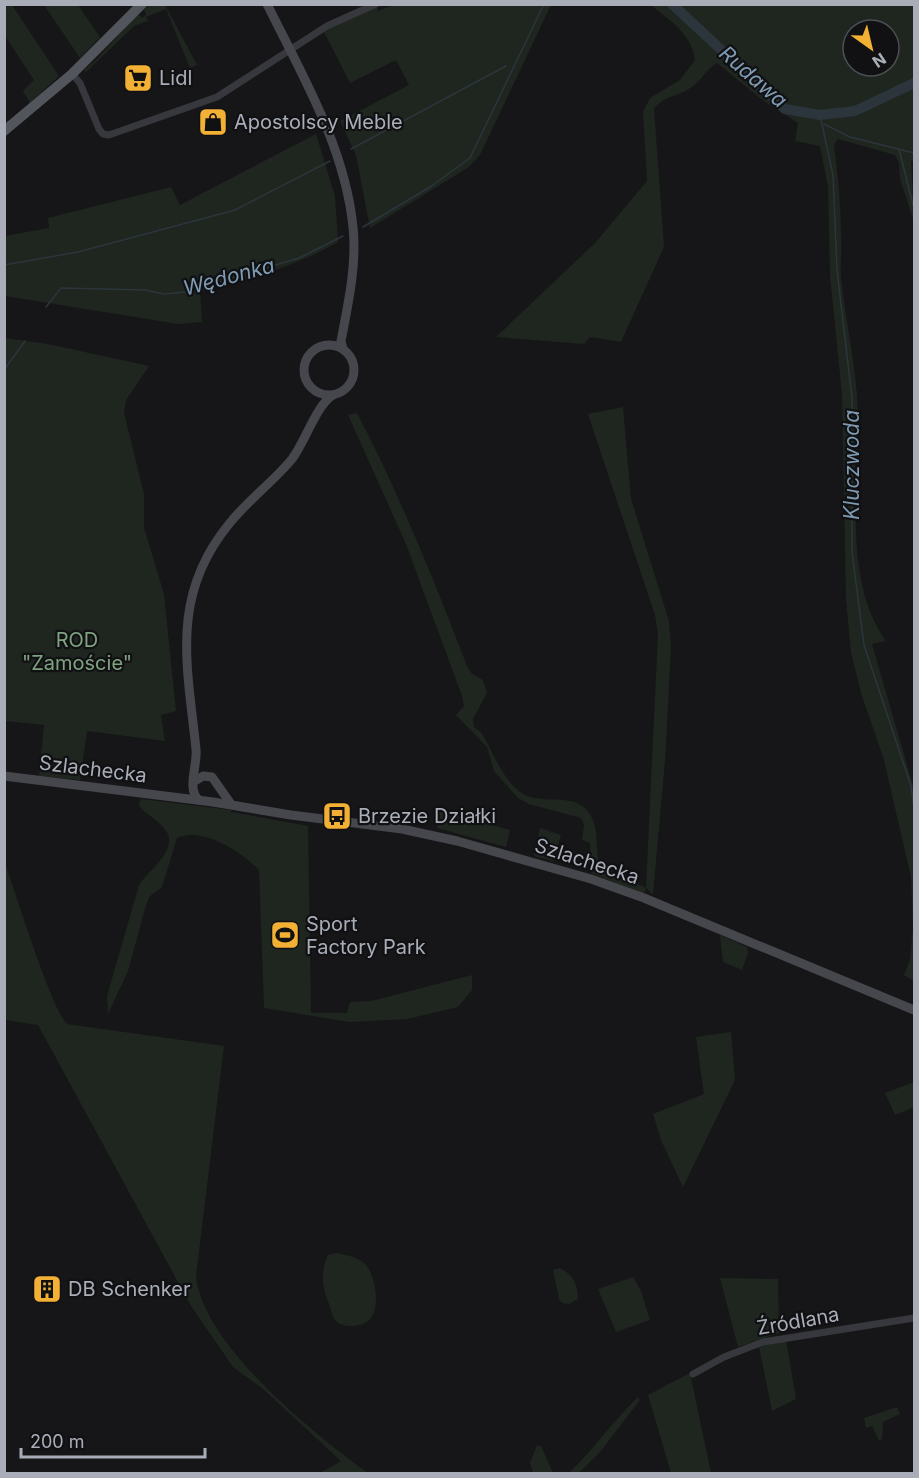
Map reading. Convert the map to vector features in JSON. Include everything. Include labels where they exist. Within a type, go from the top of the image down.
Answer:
[{"type":"main road","points":[[4,131],[72,74],[142,4]]},
{"type":"street","points":[[267,4],[322,118],[335,151],[351,215],[354,250],[343,349]]},
{"type":"street","points":[[72,74],[80,83],[99,129],[103,134],[109,135],[217,97],[347,15],[376,4]]},
{"type":"street","points":[[317,415],[318,400],[304,376],[305,362],[314,349],[328,344],[345,321]]},
{"type":"street","points":[[219,787],[215,797],[202,800],[194,796],[197,752],[186,655],[188,607],[193,586],[214,543],[241,510],[290,461],[307,437],[328,397],[346,388],[353,376],[353,361],[343,349],[328,344]]},
{"type":"street","points":[[311,388],[324,394],[333,394]]},
{"type":"street","points":[[197,752],[210,776],[231,804]]},
{"type":"street","name":"Szlachecka","points":[[4,776],[231,804],[424,834],[591,879],[660,904],[915,1010]]},
{"type":"street","points":[[177,797],[200,777],[210,776]]},
{"type":"street","name":"Źródlana","points":[[693,1374],[724,1357],[763,1342],[915,1318]]},
{"type":"green space","points":[[149,4],[165,5],[197,65],[190,68],[166,9],[146,17],[148,21],[134,26],[86,72],[84,70],[135,17],[139,15],[143,18],[146,14],[144,10]]},
{"type":"green space","points":[[397,4],[551,5],[480,155],[469,167],[370,228],[356,155],[340,121],[409,85],[396,60],[350,83],[324,32],[344,20],[377,7],[378,11]]},
{"type":"green space","points":[[4,5],[12,5],[59,76],[30,103],[23,91],[34,80],[5,36]]},
{"type":"green space","points":[[44,5],[78,5],[100,37],[80,58]]},
{"type":"green space","points":[[651,5],[914,5],[914,161],[911,161],[914,222],[895,155],[838,139],[834,145],[840,213],[841,278],[857,395],[857,555],[862,586],[871,615],[886,641],[872,644],[914,789],[914,981],[904,975],[910,960],[913,928],[911,877],[884,760],[861,693],[851,652],[846,600],[842,394],[830,276],[828,187],[820,146],[795,141],[798,123],[761,99],[717,63],[692,87],[662,101],[654,109],[664,247],[621,342],[590,337],[584,344],[496,337],[595,243],[647,181],[643,112],[650,98],[680,80],[695,60],[690,43]]},
{"type":"green space","points":[[316,134],[335,196],[338,242],[305,259],[200,292],[202,322],[178,324],[5,296],[5,236],[49,228],[48,218],[171,187],[180,205]]},
{"type":"green space","name":"ROD \"Zamoście\"","points":[[5,338],[48,344],[149,366],[126,400],[124,413],[144,494],[144,528],[164,594],[176,711],[161,715],[165,741],[87,731],[80,780],[39,776],[44,725],[5,721]]},
{"type":"green space","points":[[623,407],[631,499],[669,621],[671,647],[665,761],[653,894],[646,888],[658,634],[655,615],[588,414]]},
{"type":"green space","points":[[357,413],[416,538],[467,666],[472,674],[483,680],[487,693],[473,719],[474,727],[481,732],[510,782],[523,794],[541,799],[569,801],[585,808],[595,827],[599,862],[607,869],[646,888],[644,894],[591,873],[590,843],[582,840],[584,825],[581,818],[529,804],[518,798],[494,771],[487,747],[456,715],[464,706],[462,696],[406,544],[348,415]]},
{"type":"green space","points":[[141,799],[231,810],[231,812],[308,826],[311,1013],[347,1013],[350,1002],[371,1001],[472,975],[472,990],[458,1007],[407,1019],[349,1022],[264,1008],[259,870],[243,856],[221,843],[198,835],[187,835],[177,838],[162,887],[150,896],[146,905],[128,971],[108,1014],[107,996],[139,885],[167,850],[169,842],[168,834],[162,826],[138,804]]},
{"type":"green space","points":[[437,810],[510,830],[506,847],[437,828]]},
{"type":"green space","points":[[540,828],[561,835],[553,861],[534,856]]},
{"type":"green space","points":[[5,863],[43,974],[60,1014],[67,1024],[224,1046],[196,1276],[203,1302],[218,1330],[264,1386],[320,1436],[368,1473],[320,1473],[341,1461],[262,1388],[233,1367],[191,1306],[38,1025],[5,1020]]},
{"type":"green space","points":[[720,935],[747,947],[748,953],[742,970],[723,962]]},
{"type":"green space","points":[[731,1032],[735,1080],[683,1187],[661,1140],[653,1114],[704,1094],[696,1037]]},
{"type":"green space","points":[[914,1082],[914,1107],[895,1115],[885,1093]]},
{"type":"green space","points":[[336,1253],[360,1260],[372,1276],[376,1292],[375,1307],[370,1319],[363,1324],[353,1326],[339,1324],[333,1315],[325,1291],[323,1274],[328,1255]]},
{"type":"green space","points":[[560,1268],[572,1277],[577,1289],[578,1299],[569,1304],[562,1303],[559,1299],[553,1270]]},
{"type":"green space","points":[[633,1277],[641,1291],[650,1320],[616,1332],[598,1289]]},
{"type":"green space","points":[[720,1278],[778,1279],[779,1333],[738,1347]]},
{"type":"green space","points":[[786,1340],[796,1399],[772,1411],[759,1347]]},
{"type":"green space","points":[[690,1373],[711,1473],[671,1473],[648,1395]]},
{"type":"green space","points":[[638,1397],[640,1400],[600,1452],[579,1473],[569,1473],[620,1416]]},
{"type":"green space","points":[[897,1407],[900,1414],[883,1422],[882,1439],[879,1441],[872,1426],[866,1428],[864,1418]]},
{"type":"green space","points":[[537,1445],[541,1446],[553,1473],[533,1473],[530,1463]]},
{"type":"waterway","name":"Wędonka","points":[[363,227],[430,187],[470,158],[544,4]]},
{"type":"waterway","name":"Rudawa","points":[[672,4],[785,109],[820,115],[855,111],[914,83]]},
{"type":"waterway","points":[[351,149],[506,66]]},
{"type":"waterway","name":"Kluczwoda","points":[[820,115],[833,175],[837,270],[852,398],[852,552],[864,645],[911,786],[914,808]]},
{"type":"waterway","points":[[824,124],[850,137],[914,153]]},
{"type":"waterway","points":[[899,149],[914,209]]},
{"type":"waterway","points":[[4,265],[78,252],[235,210],[330,161]]},
{"type":"waterway","name":"Wędonka","points":[[46,307],[61,288],[145,290],[164,294],[186,292],[299,258],[343,236]]},
{"type":"waterway","name":"Wędonka","points":[[4,370],[25,341]]},
{"type":"place","name":"Lidl","points":[[138,78]]},
{"type":"place","name":"Apostolscy Meble","points":[[213,122]]},
{"type":"place","name":"Brzezie Działki","points":[[337,816]]},
{"type":"place","name":"Sport Factory Park","points":[[285,935]]},
{"type":"place","name":"DB Schenker","points":[[47,1289]]}]
